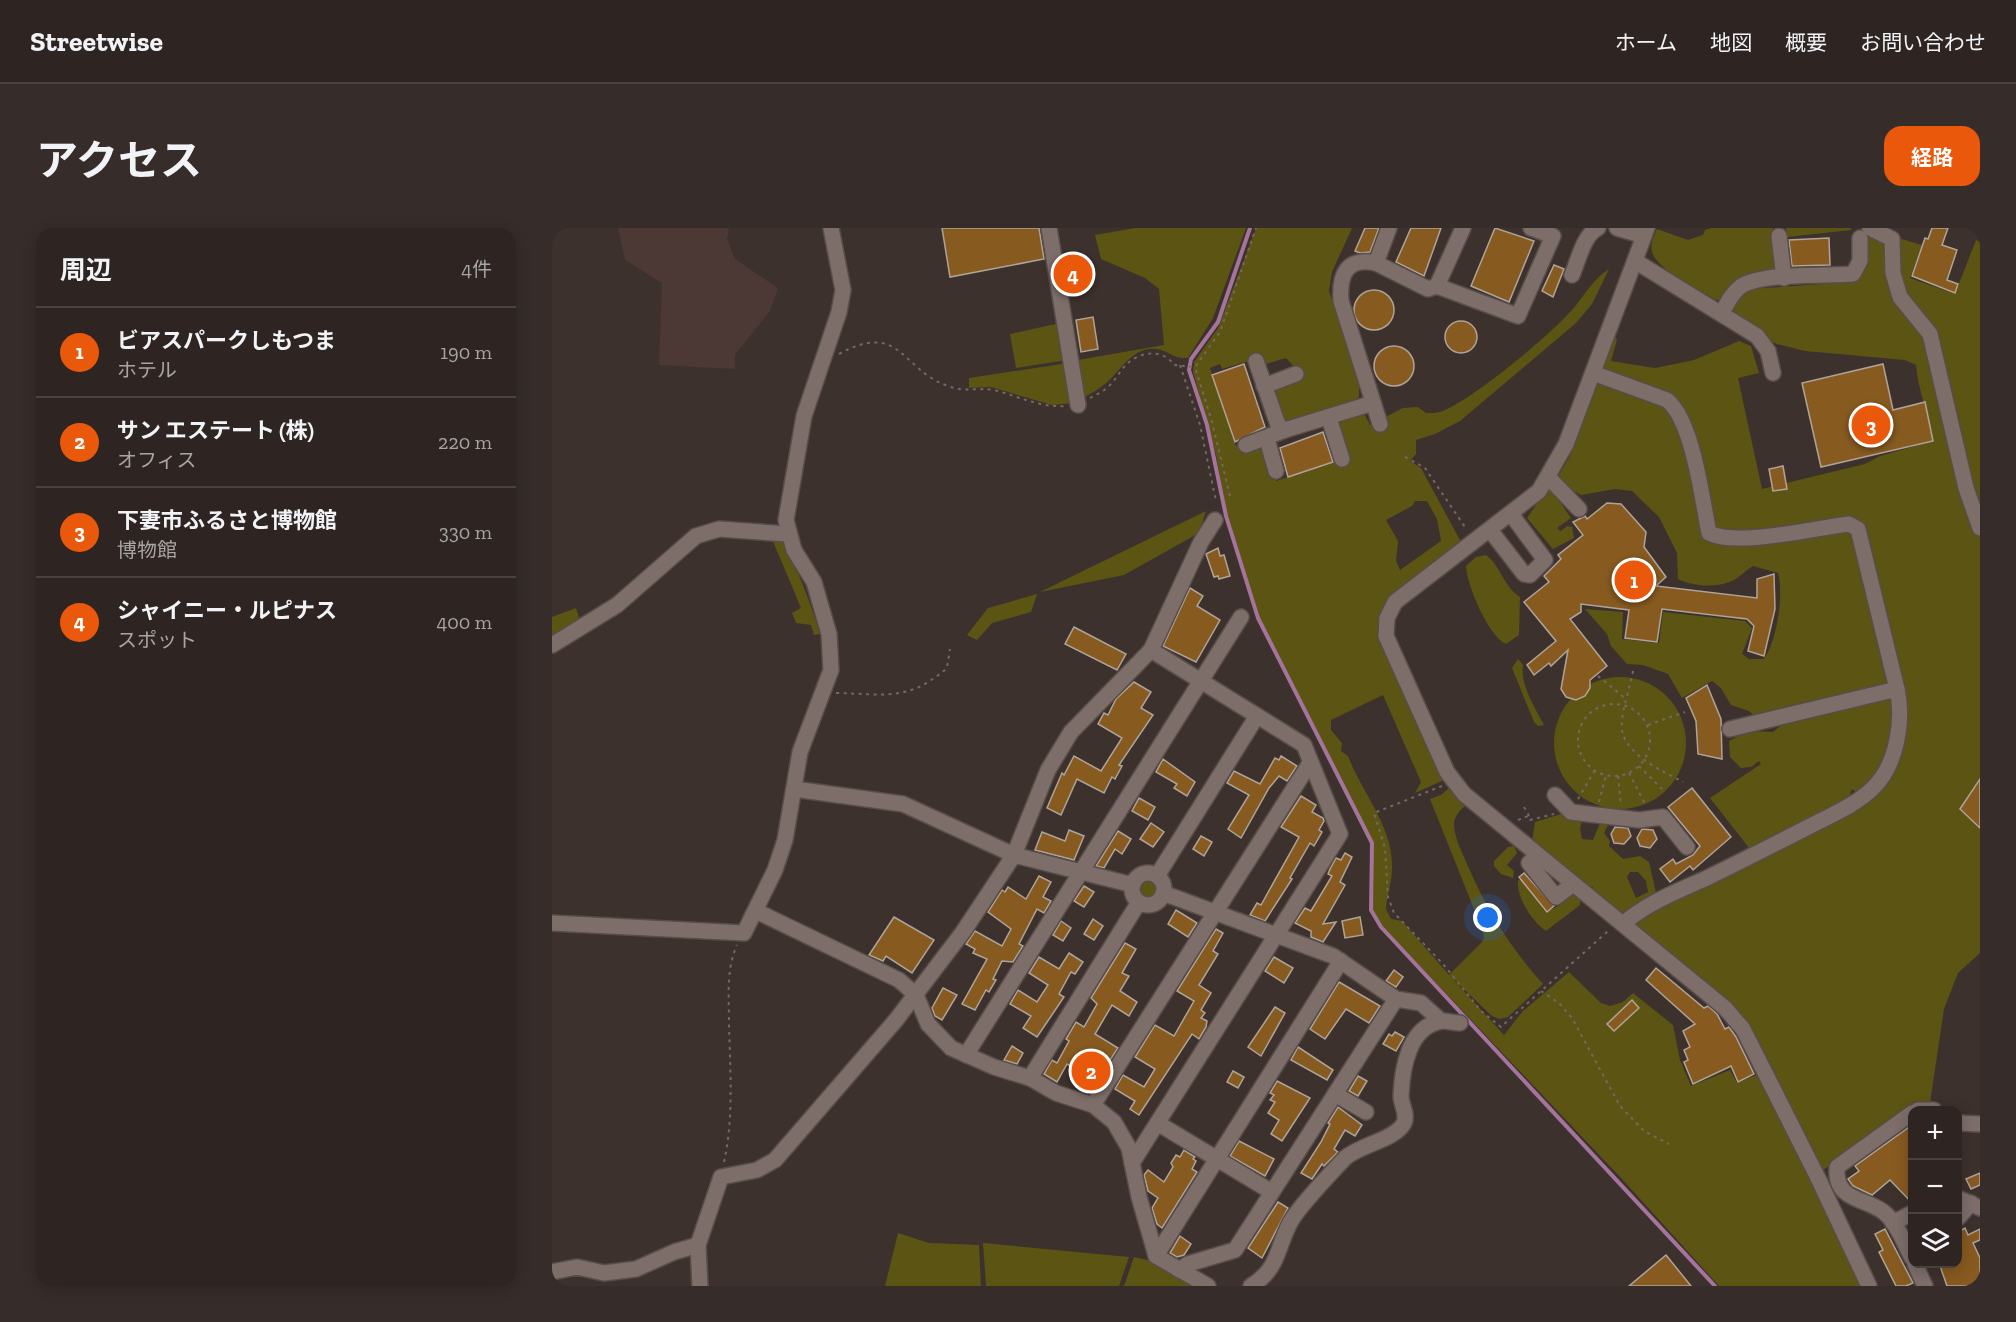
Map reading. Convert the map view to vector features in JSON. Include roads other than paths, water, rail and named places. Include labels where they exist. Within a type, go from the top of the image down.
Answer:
[{"type":"street","points":[[552,923],[744,933],[756,911],[785,840],[800,752],[831,670],[829,633],[814,582],[794,550],[786,520],[804,416],[839,312],[843,290],[831,228]]},
{"type":"street","points":[[1049,228],[1078,405]]},
{"type":"street","points":[[1376,263],[1389,228]]},
{"type":"street","points":[[1437,286],[1463,228]]},
{"type":"street","points":[[1380,424],[1341,301],[1342,274],[1354,264],[1365,261],[1376,263],[1428,289],[1437,286],[1518,316],[1553,236],[1532,228]]},
{"type":"street","points":[[1572,275],[1593,230],[1598,228]]},
{"type":"street","points":[[1617,228],[1645,232],[1566,444],[1548,477],[1539,491],[1511,514],[1395,602],[1387,618],[1386,636],[1452,779],[1464,794],[1725,1008],[1743,1029],[1869,1286]]},
{"type":"street","points":[[1722,313],[1734,293],[1744,284],[1784,278],[1853,274],[1860,261],[1865,233],[1892,239],[1893,273],[1900,297],[1930,334],[1966,488],[1980,528]]},
{"type":"street","points":[[1779,236],[1784,278]]},
{"type":"street","points":[[1635,261],[1757,336],[1768,351],[1773,373]]},
{"type":"street","points":[[1256,361],[1278,425],[1285,430]]},
{"type":"street","points":[[1593,373],[1667,400],[1677,408],[1686,427],[1709,534],[1720,539],[1740,539],[1849,524],[1858,529],[1900,704],[1897,734],[1890,762],[1873,788],[1843,809],[1772,847],[1649,905],[1621,923]]},
{"type":"street","points":[[1264,386],[1296,374]]},
{"type":"street","points":[[1246,446],[1285,430],[1373,403]]},
{"type":"street","points":[[1329,418],[1342,459]]},
{"type":"street","points":[[1267,439],[1276,471]]},
{"type":"street","points":[[1548,477],[1579,509]]},
{"type":"street","points":[[1490,530],[1524,574],[1530,574],[1545,560],[1511,514]]},
{"type":"street","points":[[700,1286],[698,1245],[721,1177],[757,1170],[775,1160],[916,995],[963,932],[1014,855],[1048,770],[1071,732],[1151,650],[1201,543],[1215,520]]},
{"type":"street","points":[[552,645],[617,605],[696,536],[719,529],[788,534]]},
{"type":"street","points":[[966,1056],[1241,617]]},
{"type":"street","points":[[1132,1163],[1159,1124],[1340,834],[1304,745],[1151,650]]},
{"type":"street","points":[[1730,729],[1897,689]]},
{"type":"street","points":[[1157,876],[1257,716]]},
{"type":"street","points":[[1093,1105],[1213,912],[1310,763]]},
{"type":"street","points":[[794,789],[903,804],[1014,855],[1081,874],[1133,885]]},
{"type":"street","points":[[1563,805],[1595,816],[1653,820],[1663,817],[1687,847]]},
{"type":"street","points":[[1143,874],[1157,876],[1163,884],[1163,893],[1154,904],[1139,902],[1134,894],[1133,885],[1143,874]]},
{"type":"street","points":[[1163,893],[1341,961],[1396,999],[1421,1003],[1441,1021],[1460,1023]]},
{"type":"street","points":[[1030,1078],[1139,902]]},
{"type":"street","points":[[756,911],[899,980],[916,995],[928,1024],[941,1040],[966,1056],[1030,1078],[1056,1093],[1093,1105],[1114,1122],[1129,1148],[1156,1256],[1208,1286]]},
{"type":"street","points":[[1156,1256],[1341,961]]},
{"type":"street","points":[[1179,1270],[1188,1264],[1235,1250],[1396,999]]},
{"type":"street","points":[[1251,1286],[1263,1278],[1275,1264],[1291,1220],[1347,1156],[1395,1132],[1404,1123],[1405,1112],[1401,1100],[1403,1071],[1411,1047],[1418,1035],[1441,1021]]},
{"type":"street","points":[[1335,1094],[1366,1112]]},
{"type":"street","points":[[1908,1116],[1837,1167],[1836,1177],[1844,1192],[1857,1201],[1886,1213],[1908,1251]]},
{"type":"street","points":[[1962,1123],[1980,1124]]},
{"type":"street","points":[[1159,1124],[1272,1192]]},
{"type":"street","points":[[1893,1223],[1910,1214]]},
{"type":"street","points":[[552,1272],[577,1267],[604,1273],[636,1269],[674,1252],[698,1245]]},
{"type":"street","points":[[1917,1268],[1925,1286]]},
{"type":"waterway","points":[[1250,228],[1218,322],[1191,359],[1189,370],[1207,425],[1226,516],[1258,618],[1372,843],[1371,910],[1381,927],[1715,1286]]},
{"type":"place","name":"シャイニー・ルピナス","points":[[1073,274]]},
{"type":"place","name":"下妻市ふるさと博物館","points":[[1871,425]]},
{"type":"place","name":"ビアスパークしもつま","points":[[1634,580]]},
{"type":"place","name":"サン エステート (株)","points":[[1091,1071]]}]
